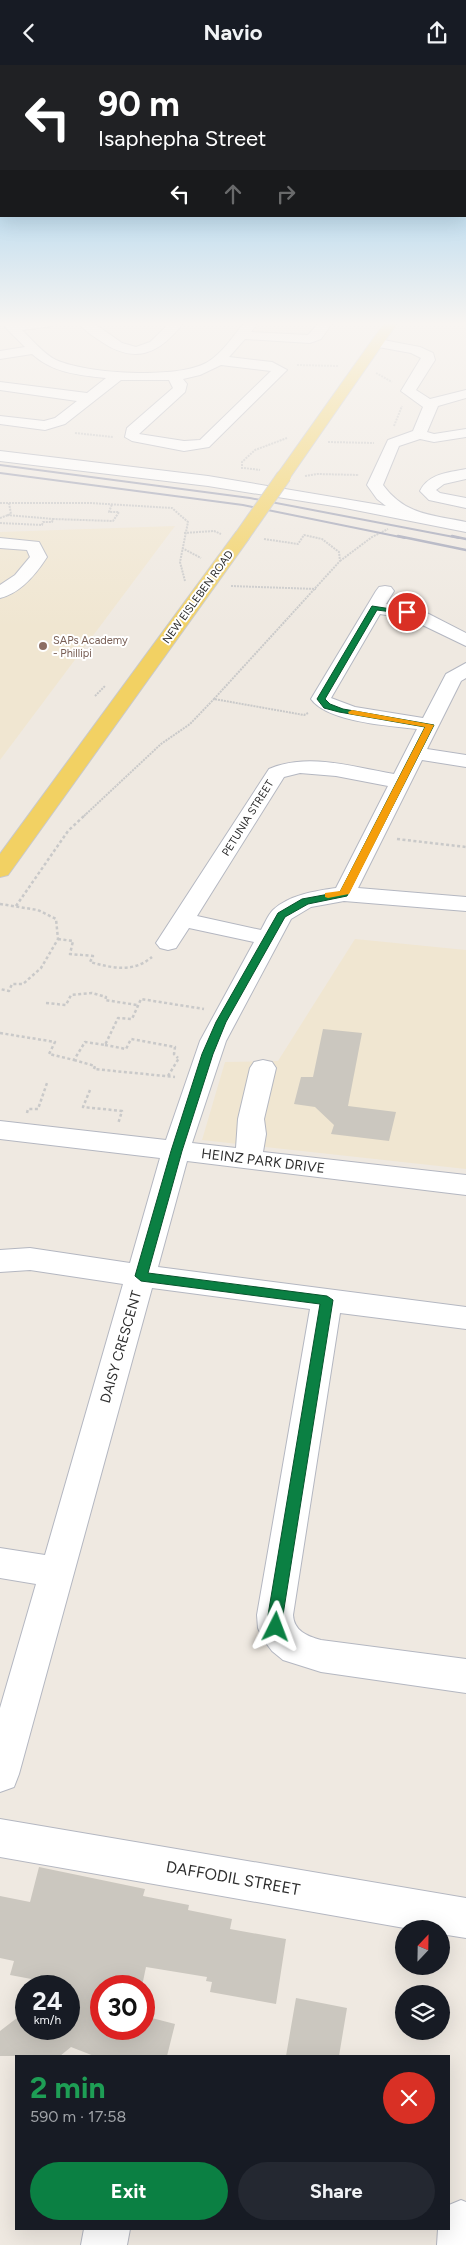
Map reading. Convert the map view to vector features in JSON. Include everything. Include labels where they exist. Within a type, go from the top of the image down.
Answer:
[{"type":"main road","name":"NEW EISLEBEN ROAD","points":[[0,870],[321,424]]},
{"type":"street","points":[[38,424],[54,424]]},
{"type":"street","points":[[140,424],[132,431],[132,437],[184,446],[204,444],[225,424]]},
{"type":"street","points":[[420,434],[424,424]]},
{"type":"street","points":[[340,502],[377,485],[393,443],[420,434],[434,438],[466,433]]},
{"type":"street","points":[[0,456],[193,479],[340,502],[466,527]]},
{"type":"street","points":[[466,474],[432,483],[428,491],[435,497],[466,503]]},
{"type":"street","points":[[377,485],[409,516]]},
{"type":"street","points":[[0,543],[33,546],[39,557],[21,579],[0,593]]},
{"type":"street","points":[[384,591],[322,696],[322,703],[342,711],[430,725]]},
{"type":"street","points":[[375,608],[415,614],[466,641]]},
{"type":"street","points":[[344,894],[452,678],[466,669]]},
{"type":"street","points":[[416,753],[466,761]]},
{"type":"street","name":"PETUNIA STREET","points":[[168,943],[276,773],[282,769],[301,766],[401,783]]},
{"type":"street","name":"DAISY CRESCENT","points":[[0,1773],[176,1151],[212,1041],[227,1011],[281,915],[296,905],[327,896],[344,894],[466,904]]},
{"type":"street","points":[[183,920],[267,938]]},
{"type":"street","points":[[248,1160],[252,1134],[251,1119],[263,1067]]},
{"type":"street","name":"HEINZ PARK DRIVE","points":[[11,1131],[466,1185]]},
{"type":"street","points":[[0,1261],[30,1259],[141,1276],[466,1318]]},
{"type":"street","points":[[327,1300],[275,1615],[276,1627],[284,1640],[296,1649],[321,1656],[466,1676]]},
{"type":"street","points":[[0,1563],[57,1572]]},
{"type":"street","name":"DAFFODIL STREET","points":[[0,1837],[466,1918]]},
{"type":"street","points":[[104,2245],[107,2230]]},
{"type":"path","points":[[51,425],[66,432],[112,437],[132,437]]},
{"type":"path","points":[[242,469],[242,462],[255,450],[290,437],[356,444],[393,443]]},
{"type":"path","points":[[284,476],[361,475],[377,485]]},
{"type":"path","points":[[0,503],[112,504],[172,508],[188,522],[184,533],[180,562],[185,585]]},
{"type":"path","points":[[0,518],[12,514],[10,503]]},
{"type":"path","points":[[7,515],[114,521],[118,512],[108,512],[112,504]]},
{"type":"path","points":[[16,907],[68,831],[161,744],[190,724],[340,561],[372,537],[405,522],[409,516]]},
{"type":"path","points":[[0,523],[42,525],[43,522],[52,521],[53,519]]},
{"type":"path","points":[[184,533],[214,531],[298,544],[304,535],[322,539],[339,552],[340,561]]},
{"type":"path","points":[[182,549],[194,556],[240,566],[226,586],[316,589]]},
{"type":"path","points":[[95,696],[107,685]]},
{"type":"path","points":[[214,699],[304,715],[327,706]]},
{"type":"path","points":[[374,836],[466,847]]},
{"type":"path","points":[[0,904],[38,910],[56,919],[58,939],[41,968],[33,973],[24,984],[12,984],[8,991],[0,989]]},
{"type":"path","points":[[58,939],[73,941],[70,954],[92,957],[90,962],[114,968],[136,968],[148,961],[168,943]]},
{"type":"path","points":[[46,1003],[66,1005],[71,995],[92,993],[106,997],[105,1000],[137,1005]]},
{"type":"path","points":[[104,1045],[118,1018],[132,1019],[141,999],[227,1011]]},
{"type":"path","points":[[0,1033],[55,1042],[49,1054],[95,1066],[94,1069],[199,1080]]},
{"type":"path","points":[[74,1060],[85,1042],[126,1049],[131,1039],[176,1047],[174,1054],[178,1058]]},
{"type":"path","points":[[11,1131],[28,1109],[38,1109],[47,1083]]},
{"type":"path","points":[[90,1090],[83,1107],[122,1111],[113,1144]]},
{"type":"shaded area","name":"SAPs Academy - Phillipi","points":[[175,526],[0,760],[0,532]]},
{"type":"shaded area","points":[[355,939],[466,950],[466,1169],[202,1140],[225,1062],[278,1061]]},
{"type":"building","points":[[323,1029],[362,1033],[348,1106],[396,1112],[389,1141],[331,1134],[334,1125],[315,1107],[294,1104],[301,1077],[313,1077]]},
{"type":"building","points":[[39,1867],[145,1889],[143,1896],[189,1905],[188,1910],[232,1919],[230,1929],[286,1939],[276,2004],[210,1992],[212,1982],[206,1981],[207,1977],[146,1967],[144,1975],[90,1975],[90,2040],[155,2040],[155,2019],[175,2024],[167,2055],[91,2055],[71,2047],[61,2055],[0,2056],[0,2031],[15,2019],[15,2040],[80,2040],[80,1975],[10,1975],[14,1961],[0,1958],[0,1896],[30,1902]]},
{"type":"building","points":[[296,1998],[347,2008],[339,2055],[286,2055]]},
{"type":"railway","points":[[0,465],[250,498],[459,538]]},
{"type":"railway","points":[[0,473],[243,505],[405,538]]},
{"type":"railway","points":[[398,536],[466,550]]},
{"type":"railway","points":[[452,536],[466,539]]},
{"type":"slow traffic","points":[[328,895],[344,894],[430,725],[352,712]]},
{"type":"place","name":"SAPs Academy - Phillipi","points":[[43,646]]},
{"type":"route","points":[[276,1627],[275,1615],[327,1300],[141,1276],[176,1151],[212,1041],[221,1022],[281,915],[305,901],[344,894],[430,725],[342,711],[327,706],[322,703],[321,699],[375,608],[407,612]]}]
